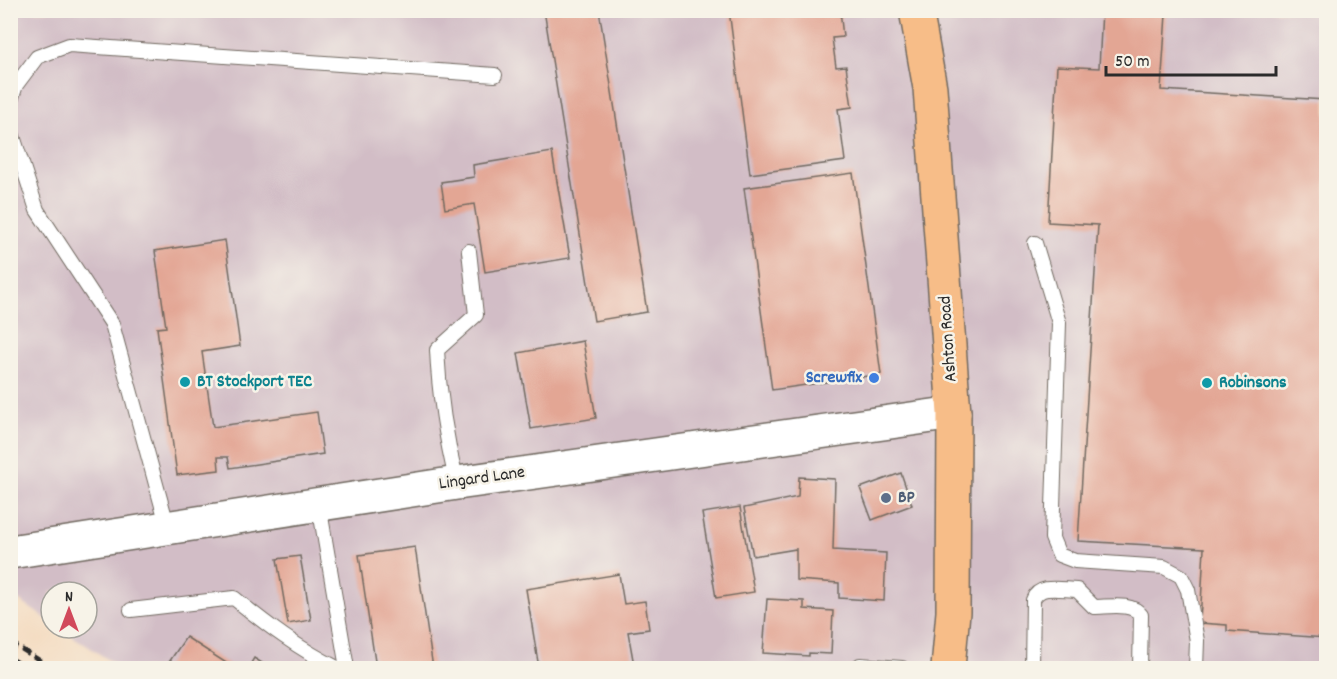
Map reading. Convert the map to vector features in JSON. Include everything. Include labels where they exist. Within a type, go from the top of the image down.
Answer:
[{"type":"highway","name":"Ashton Road","points":[[916,10],[930,88],[954,413],[953,612],[948,669]]},
{"type":"street","name":"Lingard Lane","points":[[10,552],[457,483],[954,413]]},
{"type":"lane","points":[[11,100],[16,85],[37,57],[69,45],[495,75]]},
{"type":"lane","points":[[10,127],[37,210],[112,324],[168,528]]},
{"type":"lane","points":[[1035,243],[1059,323],[1052,538],[1059,555],[1075,561],[1164,567],[1181,576],[1190,597],[1197,641],[1196,669]]},
{"type":"lane","points":[[457,483],[438,380],[437,350],[476,315],[469,251]]},
{"type":"lane","points":[[319,505],[346,669]]},
{"type":"lane","points":[[1032,669],[1034,600],[1036,593],[1041,589],[1077,590],[1094,607],[1137,609],[1141,615],[1140,669]]},
{"type":"lane","points":[[131,610],[234,598],[277,633],[337,669]]},
{"type":"lane","points":[[860,669],[860,665],[902,669]]},
{"type":"shaded area","points":[[10,11],[1326,11],[1326,668],[121,668],[78,640],[99,640],[99,580],[39,580],[39,614],[11,595]]},
{"type":"building","points":[[544,10],[599,10],[647,312],[594,321]]},
{"type":"building","points":[[729,10],[840,10],[843,37],[832,38],[836,67],[846,66],[852,107],[838,109],[845,161],[750,174]]},
{"type":"building","name":"Robinsons","points":[[1102,10],[1166,14],[1161,90],[1326,100],[1326,542],[1323,542],[1322,554],[1326,554],[1326,638],[1227,631],[1227,625],[1200,623],[1204,548],[1078,541],[1098,225],[1048,222],[1057,66],[1099,68]]},
{"type":"building","points":[[552,152],[570,258],[485,272],[474,204],[445,209],[441,182],[474,177],[473,165]]},
{"type":"building","points":[[853,173],[881,374],[772,390],[744,188]]},
{"type":"building","points":[[10,205],[18,225],[10,227]]},
{"type":"building","name":"BT Stockport TEC","points":[[225,240],[240,346],[202,352],[213,427],[317,412],[323,454],[230,468],[228,457],[218,457],[219,470],[177,475],[157,328],[166,327],[155,251]]},
{"type":"building","points":[[583,341],[596,418],[531,429],[518,353]]},
{"type":"building","points":[[901,473],[912,505],[872,520],[860,488]]},
{"type":"building","points":[[799,477],[835,479],[833,550],[886,553],[884,601],[839,598],[839,583],[796,580],[796,549],[753,556],[744,508],[798,497]]},
{"type":"building","points":[[740,507],[754,592],[716,598],[702,513]]},
{"type":"building","points":[[415,547],[433,668],[376,668],[359,555]]},
{"type":"building","points":[[300,556],[311,620],[288,624],[277,559]]},
{"type":"building","points":[[619,574],[624,604],[645,601],[649,629],[628,632],[634,665],[612,668],[539,668],[526,589]]},
{"type":"building","points":[[767,599],[804,601],[804,609],[833,611],[831,654],[809,653],[809,656],[763,653]]},
{"type":"building","points":[[186,637],[234,668],[165,668]]},
{"type":"building","points":[[254,658],[270,668],[248,668]]},
{"type":"railway","points":[[10,642],[52,668]]},
{"type":"railway","points":[[10,658],[27,668]]},
{"type":"place","name":"Screwfix","points":[[874,378]]},
{"type":"place","name":"BT Stockport TEC","points":[[185,382]]},
{"type":"place","name":"Robinsons","points":[[1207,383]]},
{"type":"place","name":"BP","points":[[886,498]]}]
